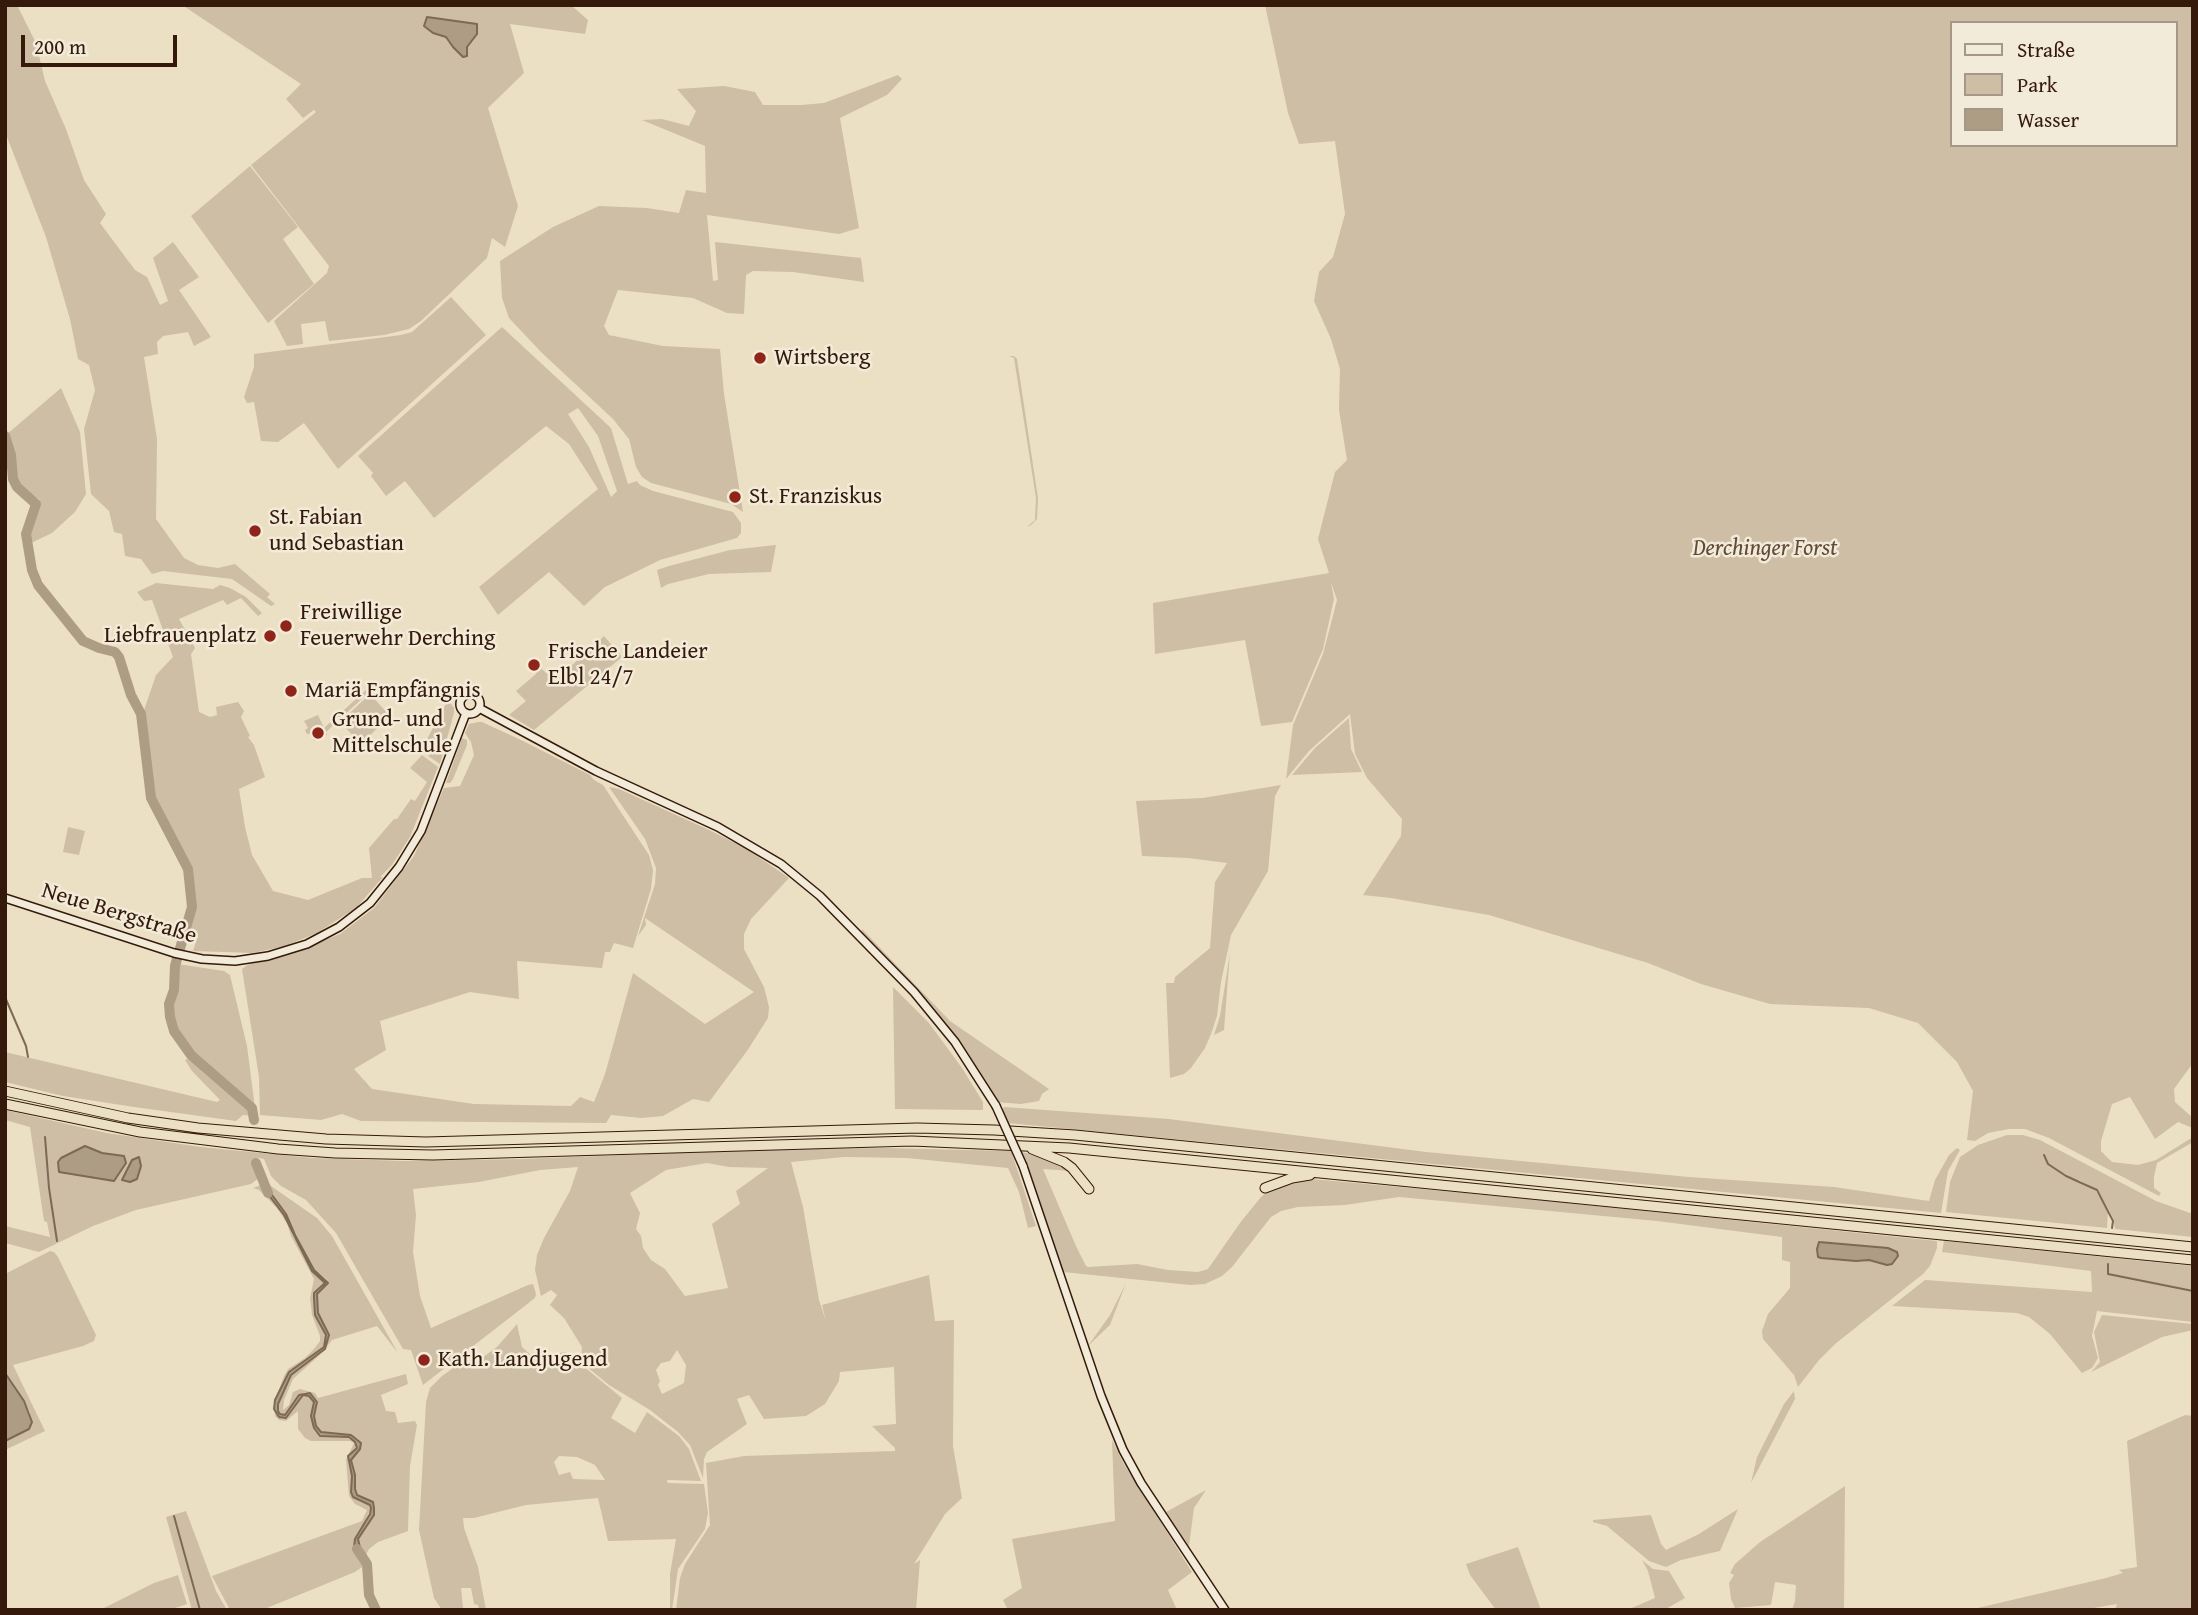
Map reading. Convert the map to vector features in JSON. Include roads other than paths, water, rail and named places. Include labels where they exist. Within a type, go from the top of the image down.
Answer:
[{"type":"highway","points":[[5,1091],[128,1118],[198,1128],[339,1139],[426,1142],[917,1128],[1075,1135],[2193,1247]]},
{"type":"highway","points":[[5,1104],[58,1117],[153,1134],[335,1153],[433,1155],[912,1141],[1020,1145],[1178,1158],[2193,1260]]},
{"type":"highway","points":[[1020,1145],[1064,1162],[1089,1189]]},
{"type":"highway","points":[[1265,1188],[1292,1178],[1325,1173]]},
{"type":"main road","points":[[467,694],[476,696],[479,708],[474,713],[466,713],[460,704],[461,699],[467,694]]},
{"type":"main road","points":[[479,708],[646,796],[718,827],[781,864],[820,896],[919,998],[961,1051],[996,1106],[1023,1166],[1093,1373],[1123,1450],[1225,1610]]},
{"type":"main road","name":"Neue Bergstraße","points":[[5,898],[174,953],[202,959],[236,961],[268,956],[307,944],[339,928],[370,903],[399,867],[421,831],[466,713]]},
{"type":"water","points":[[427,17],[477,24],[477,34],[467,47],[467,56],[463,57],[446,37],[433,33],[424,26]]},
{"type":"water","points":[[85,1146],[102,1153],[124,1156],[126,1163],[114,1181],[59,1172],[58,1162],[61,1158]]},
{"type":"water","points":[[139,1157],[141,1166],[137,1179],[130,1182],[122,1180],[132,1160]]},
{"type":"water","points":[[264,1184],[286,1214],[314,1270],[328,1283],[317,1294],[318,1313],[329,1335],[325,1349],[291,1375],[278,1404],[278,1411],[285,1415],[299,1395],[310,1393],[317,1402],[314,1416],[316,1426],[321,1432],[351,1435],[361,1443],[360,1449],[351,1460],[355,1489],[357,1495],[373,1502],[374,1508],[374,1515],[358,1539],[363,1561],[354,1548],[355,1539],[371,1508],[353,1497],[351,1492],[352,1476],[348,1456],[357,1448],[355,1442],[349,1437],[320,1436],[314,1428],[311,1416],[314,1402],[309,1396],[303,1395],[286,1418],[279,1417],[274,1409],[275,1400],[289,1372],[324,1347],[326,1335],[315,1315],[314,1293],[325,1283],[312,1271],[284,1215],[261,1185]]},
{"type":"water","points":[[1819,1242],[1888,1248],[1897,1252],[1898,1256],[1892,1264],[1887,1265],[1869,1260],[1821,1258],[1818,1257],[1817,1249]]},
{"type":"water","points":[[5,1373],[24,1401],[32,1422],[29,1429],[5,1441]]},
{"type":"waterway","points":[[5,436],[11,455],[13,479],[17,487],[36,504],[26,534],[32,570],[38,585],[83,641],[115,652],[119,657],[131,695],[141,714],[151,798],[188,869],[192,907],[175,966],[174,990],[169,1004],[174,1031],[191,1055],[252,1108],[254,1120]]},
{"type":"waterway","points":[[5,997],[28,1057]]},
{"type":"waterway","points":[[45,1137],[57,1241]]},
{"type":"waterway","points":[[2044,1155],[2048,1164],[2066,1176],[2097,1190],[2113,1221],[2112,1228]]},
{"type":"waterway","points":[[256,1163],[268,1193]]},
{"type":"waterway","points":[[2108,1264],[2108,1274],[2193,1291]]},
{"type":"waterway","points":[[174,1516],[200,1610]]},
{"type":"waterway","points":[[357,1549],[367,1564],[369,1595],[376,1610]]},
{"type":"place","name":"Wirtsberg","points":[[760,358]]},
{"type":"place","name":"St. Franziskus","points":[[735,497]]},
{"type":"place","name":"St. Fabian und Sebastian","points":[[255,531]]},
{"type":"place","name":"Freiwillige Feuerwehr Derching","points":[[286,626]]},
{"type":"place","name":"Liebfrauenplatz","points":[[270,636]]},
{"type":"place","name":"Frische Landeier Elbl 24/7","points":[[534,665]]},
{"type":"place","name":"Mariä Empfängnis","points":[[291,691]]},
{"type":"place","name":"Grund- und Mittelschule","points":[[318,733]]},
{"type":"place","name":"Kath. Landjugend","points":[[424,1360]]},
{"type":"park label","name":"Derchinger Forst","points":[[1765,549]]}]
